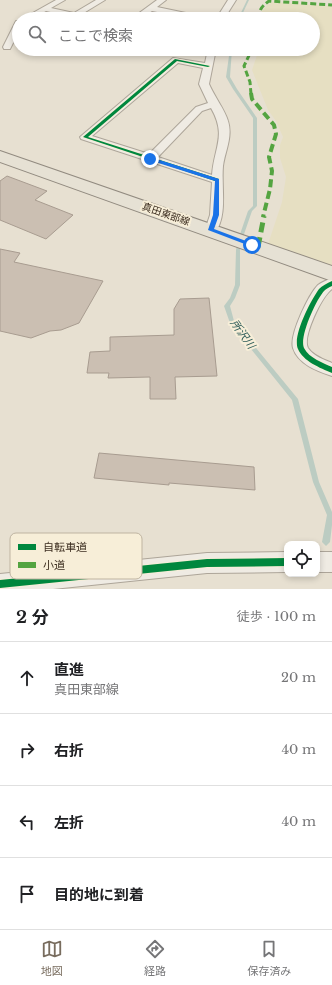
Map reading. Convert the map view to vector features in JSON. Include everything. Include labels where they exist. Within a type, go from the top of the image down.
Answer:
[{"type":"main road","name":"真田東部線","points":[[0,156],[332,274]]},
{"type":"street","points":[[39,12],[60,0]]},
{"type":"street","points":[[81,12],[101,0]]},
{"type":"street","points":[[145,12],[162,0]]},
{"type":"street","points":[[224,12],[232,0]]},
{"type":"street","points":[[150,8],[170,12]]},
{"type":"street","points":[[44,9],[60,12]]},
{"type":"street","points":[[7,47],[12,37]]},
{"type":"street","points":[[210,56],[204,84],[223,120],[225,136],[218,166],[216,215],[218,233]]},
{"type":"street","points":[[208,66],[176,60],[84,137],[218,180]]},
{"type":"street","points":[[150,159],[199,109],[215,104]]},
{"type":"street","points":[[332,283],[322,290],[303,327],[299,340],[300,348],[309,358],[332,370]]},
{"type":"street","points":[[142,570],[207,563],[284,562]]},
{"type":"street","points":[[320,562],[332,562]]},
{"type":"street","points":[[0,584],[49,579]]},
{"type":"shaded area","points":[[273,2],[332,6],[332,266],[325,265],[268,244],[282,202],[286,177],[280,158],[280,145],[283,137],[276,121],[268,110],[252,70],[257,56],[320,56],[320,12],[262,12],[267,5]]},
{"type":"building","points":[[7,176],[47,191],[35,200],[73,215],[46,239],[0,220],[0,181]]},
{"type":"building","points":[[0,249],[20,253],[14,262],[103,281],[79,323],[61,330],[50,331],[31,338],[0,331]]},
{"type":"building","points":[[209,298],[217,376],[175,377],[176,399],[150,399],[150,377],[108,378],[109,373],[87,373],[90,352],[110,351],[110,337],[174,335],[174,309],[180,299]]},
{"type":"building","points":[[99,453],[254,467],[255,490],[169,483],[169,485],[94,478]]},
{"type":"waterway","name":"所沢川","points":[[242,12],[248,0]]},
{"type":"waterway","name":"所沢川","points":[[230,56],[228,77],[255,118],[255,206],[250,211],[240,240],[238,250],[238,279],[236,291],[227,306],[232,322],[295,399],[316,482],[330,515],[326,542]]},
{"type":"marked path","points":[[259,12],[261,8],[269,1],[332,5]]},
{"type":"marked path","points":[[249,56],[244,66],[250,82],[252,99],[274,125],[276,134],[269,157],[272,171],[270,189],[258,247]]},
{"type":"cycle path","points":[[208,66],[176,60],[85,137],[217,180]]},
{"type":"cycle path","points":[[332,283],[322,290],[315,301],[303,327],[300,342],[300,347],[305,355],[332,370]]},
{"type":"cycle path","points":[[142,570],[207,563],[284,562]]},
{"type":"cycle path","points":[[0,584],[49,579]]},
{"type":"route","points":[[150,159],[218,180],[216,215],[211,230],[252,245]]}]
